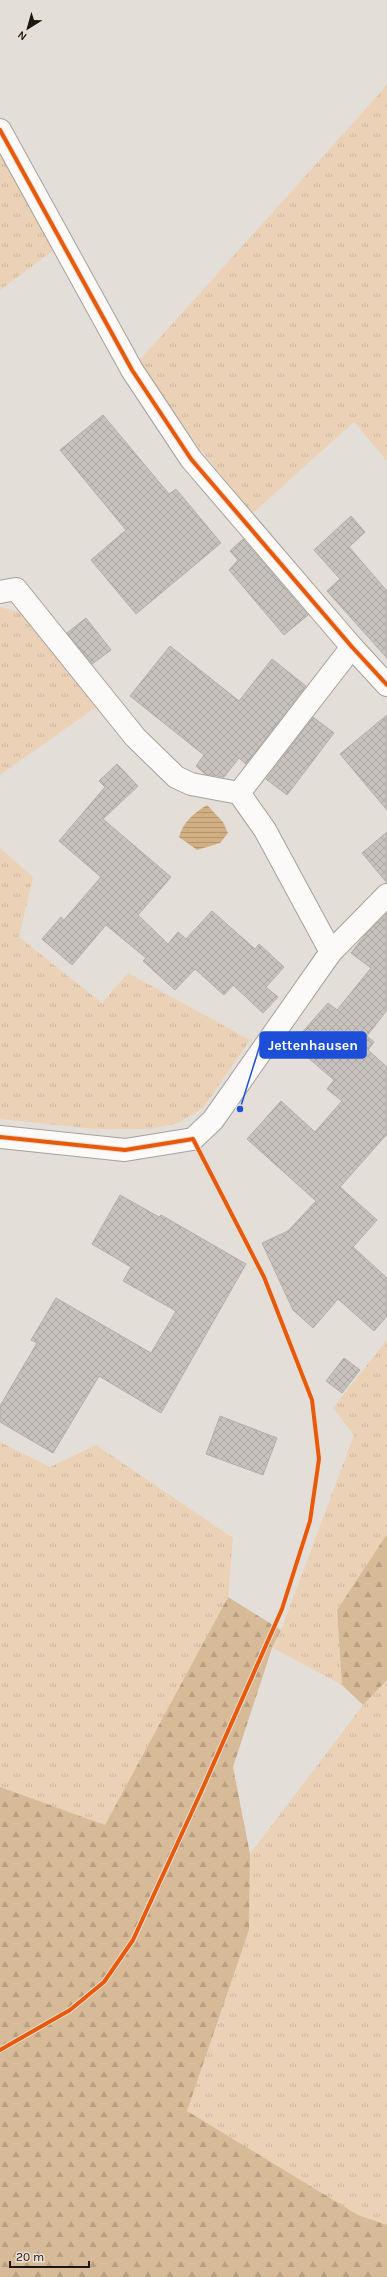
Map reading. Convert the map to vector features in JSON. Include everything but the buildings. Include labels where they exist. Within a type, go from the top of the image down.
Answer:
[{"type":"street","points":[[0,130],[132,370],[191,459],[352,647],[387,684]]},
{"type":"street","points":[[0,592],[16,589],[135,737],[176,777],[191,784],[239,793],[265,830],[331,952]]},
{"type":"street","points":[[239,793],[352,647]]},
{"type":"street","points":[[0,1137],[125,1150],[193,1139],[213,1120],[331,952],[387,895]]},
{"type":"green space","points":[[387,85],[387,461],[354,422],[252,514],[201,450],[138,362]]},
{"type":"green space","points":[[0,154],[55,249],[0,290]]},
{"type":"green space","points":[[0,607],[23,613],[99,705],[0,775]]},
{"type":"green space","points":[[0,848],[33,877],[19,937],[102,1003],[128,973],[250,1040],[203,1108],[178,1123],[150,1129],[95,1129],[0,1119]]},
{"type":"green space","points":[[387,1340],[387,1534],[337,1610],[342,1685],[273,1648],[354,1435],[333,1408]]},
{"type":"green space","points":[[0,1442],[50,1467],[96,1445],[233,1538],[228,1597],[105,1825],[0,1787]]},
{"type":"green space","points":[[387,1534],[387,1680],[363,1705],[342,1685],[337,1610]]},
{"type":"green space","points":[[228,1597],[281,1630],[272,1648],[233,1767],[250,1854],[249,1930],[187,2111],[358,2215],[387,2225],[387,2277],[0,2277],[0,1787],[105,1825]]},
{"type":"green space","points":[[387,1680],[387,2225],[358,2215],[187,2111],[249,1930],[250,1854],[363,1705]]},
{"type":"shaded area","points":[[207,805],[223,822],[228,833],[220,843],[197,850],[179,837],[186,822]]},
{"type":"cycle path","points":[[0,130],[132,370],[191,459],[352,647],[387,685]]},
{"type":"cycle path","points":[[0,1137],[125,1150],[193,1139],[264,1277],[312,1400],[319,1459],[310,1521],[282,1609],[201,1792],[133,1940],[104,1982],[70,2010],[0,2050]]},
{"type":"place","name":"Jettenhausen","points":[[240,1109]]}]
